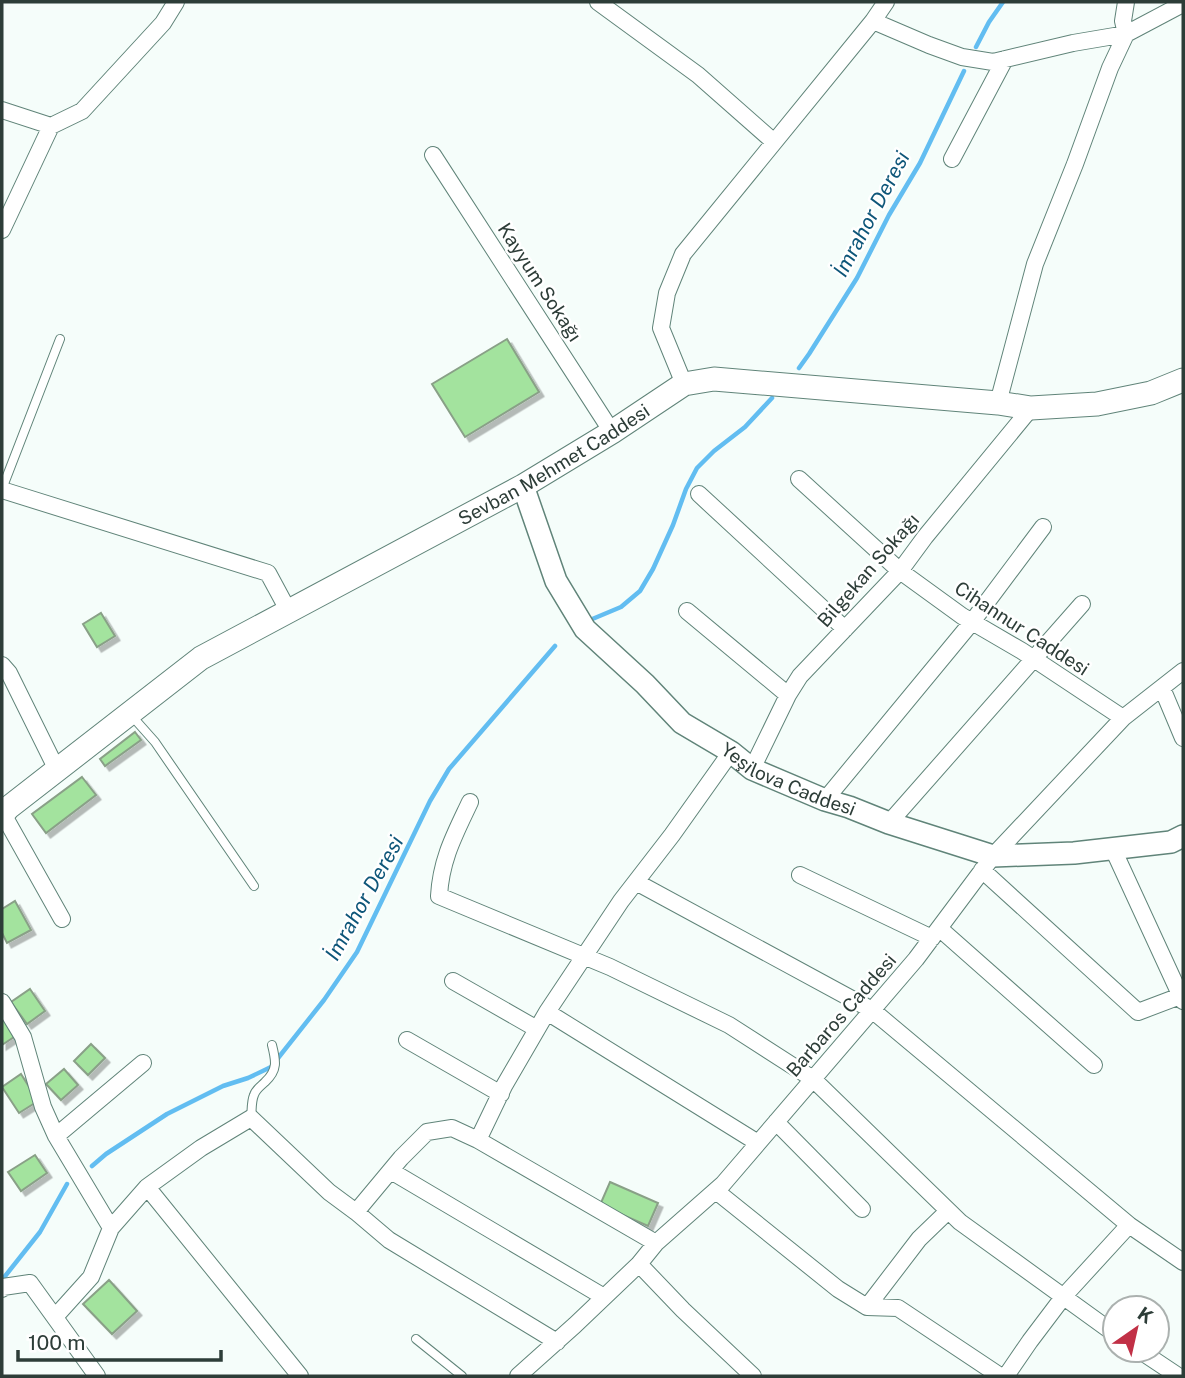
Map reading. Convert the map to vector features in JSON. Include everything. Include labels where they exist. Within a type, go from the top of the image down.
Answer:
[{"type":"main road","name":"Sevban Mehmet Caddesi","points":[[4,809],[201,658],[523,486],[684,384],[714,379],[1031,408],[1097,404],[1151,393],[1183,380]]},
{"type":"street","points":[[2,230],[51,126],[82,111],[163,23],[176,2]]},
{"type":"street","points":[[598,2],[698,75],[774,142]]},
{"type":"street","points":[[998,403],[1035,264],[1110,68],[1126,34],[1123,21],[1126,2]]},
{"type":"street","points":[[873,21],[929,46],[962,57],[993,62],[1073,43],[1126,34],[1183,2]]},
{"type":"street","points":[[684,384],[661,328],[667,293],[683,254],[873,21],[884,3]]},
{"type":"street","points":[[953,159],[1005,59]]},
{"type":"street","points":[[2,110],[51,126]]},
{"type":"street","name":"Kayyum Sokağı","points":[[433,155],[612,432]]},
{"type":"street","name":"Bilgekan Sokağı","points":[[752,769],[800,676],[900,571],[1031,408]]},
{"type":"street","name":"Cihannur Caddesi","points":[[799,479],[900,571],[962,616],[1034,659],[1123,718]]},
{"type":"street","name":"Yeşilova Caddesi","points":[[523,486],[556,581],[585,629],[645,684],[682,723],[731,752],[752,769],[988,863],[1171,842],[1183,836]]},
{"type":"street","points":[[2,490],[268,573],[289,612]]},
{"type":"street","points":[[699,494],[845,629]]},
{"type":"street","points":[[825,800],[972,622],[1043,527]]},
{"type":"street","points":[[889,823],[1082,604]]},
{"type":"street","points":[[687,611],[788,695]]},
{"type":"street","points":[[2,665],[9,673],[57,770]]},
{"type":"street","name":"Barbaros Caddesi","points":[[518,1376],[639,1264],[656,1243],[716,1191],[916,959],[988,863],[1123,718],[1183,671]]},
{"type":"street","points":[[1162,688],[1183,738]]},
{"type":"street","points":[[478,1140],[504,1086],[547,1012],[621,901],[731,752]]},
{"type":"street","points":[[470,802],[448,848],[439,896],[610,967],[729,1025],[813,1079],[960,1222],[1101,1324]]},
{"type":"street","points":[[4,809],[62,919]]},
{"type":"street","points":[[988,863],[1138,1012],[1182,998],[1113,849]]},
{"type":"street","points":[[800,875],[935,933],[1094,1065]]},
{"type":"street","points":[[636,882],[872,1010],[1129,1225],[1183,1262]]},
{"type":"street","points":[[453,981],[537,1029]]},
{"type":"street","points":[[2,1002],[23,1037],[43,1107],[56,1136],[111,1228]]},
{"type":"street","points":[[547,1012],[758,1143]]},
{"type":"street","points":[[407,1040],[501,1094]]},
{"type":"street","points":[[56,1136],[143,1063]]},
{"type":"street","points":[[55,1317],[91,1277],[111,1228],[147,1186],[201,1148],[251,1118],[329,1192],[389,1240],[557,1342]]},
{"type":"street","points":[[776,1122],[862,1209]]},
{"type":"street","points":[[356,1212],[427,1132],[452,1128],[478,1140],[656,1243]]},
{"type":"street","points":[[391,1171],[604,1297]]},
{"type":"street","points":[[147,1186],[300,1376]]},
{"type":"street","points":[[716,1191],[838,1289],[867,1307],[898,1308],[1000,1376]]},
{"type":"street","points":[[867,1307],[919,1239],[948,1211]]},
{"type":"street","points":[[1006,1376],[1064,1296],[1129,1225]]},
{"type":"street","points":[[639,1264],[753,1376]]},
{"type":"street","points":[[2,1289],[30,1283],[97,1376]]},
{"type":"street","points":[[1160,1364],[1178,1376]]},
{"type":"lane","points":[[2,490],[60,339]]},
{"type":"lane","points":[[130,713],[155,742],[254,886]]},
{"type":"lane","points":[[251,1118],[255,1092],[271,1076],[276,1064],[273,1050]]},
{"type":"lane","points":[[415,1339],[462,1376]]},
{"type":"building","points":[[507,339],[539,392],[465,437],[432,384]]},
{"type":"building","points":[[101,613],[115,636],[97,647],[83,624]]},
{"type":"building","points":[[135,732],[141,740],[105,766],[100,759]]},
{"type":"building","points":[[82,777],[96,795],[46,833],[32,814]]},
{"type":"building","points":[[15,901],[31,930],[7,943],[2,933],[2,909]]},
{"type":"building","points":[[30,989],[45,1011],[27,1024],[11,1002]]},
{"type":"building","points":[[2,1014],[17,1035],[2,1045]]},
{"type":"building","points":[[91,1044],[105,1058],[88,1075],[74,1061]]},
{"type":"building","points":[[64,1069],[78,1085],[61,1100],[46,1084]]},
{"type":"building","points":[[21,1074],[38,1101],[19,1113],[2,1087]]},
{"type":"building","points":[[35,1155],[47,1173],[21,1191],[8,1172]]},
{"type":"building","points":[[610,1182],[658,1203],[648,1226],[600,1205]]},
{"type":"building","points":[[109,1280],[137,1311],[112,1334],[83,1304]]},
{"type":"waterway","name":"İmrahor Deresi","points":[[976,47],[1003,2]]},
{"type":"waterway","name":"İmrahor Deresi","points":[[799,368],[857,278],[889,215],[920,163],[964,71]]},
{"type":"waterway","name":"İmrahor Deresi","points":[[590,620],[621,607],[640,591],[653,569],[697,468],[745,427],[772,398]]},
{"type":"waterway","name":"İmrahor Deresi","points":[[92,1166],[167,1114],[223,1086],[271,1067],[324,1000],[357,952],[430,801],[449,769],[555,646]]},
{"type":"waterway","name":"İmrahor Deresi","points":[[2,1280],[40,1232],[67,1184]]}]
